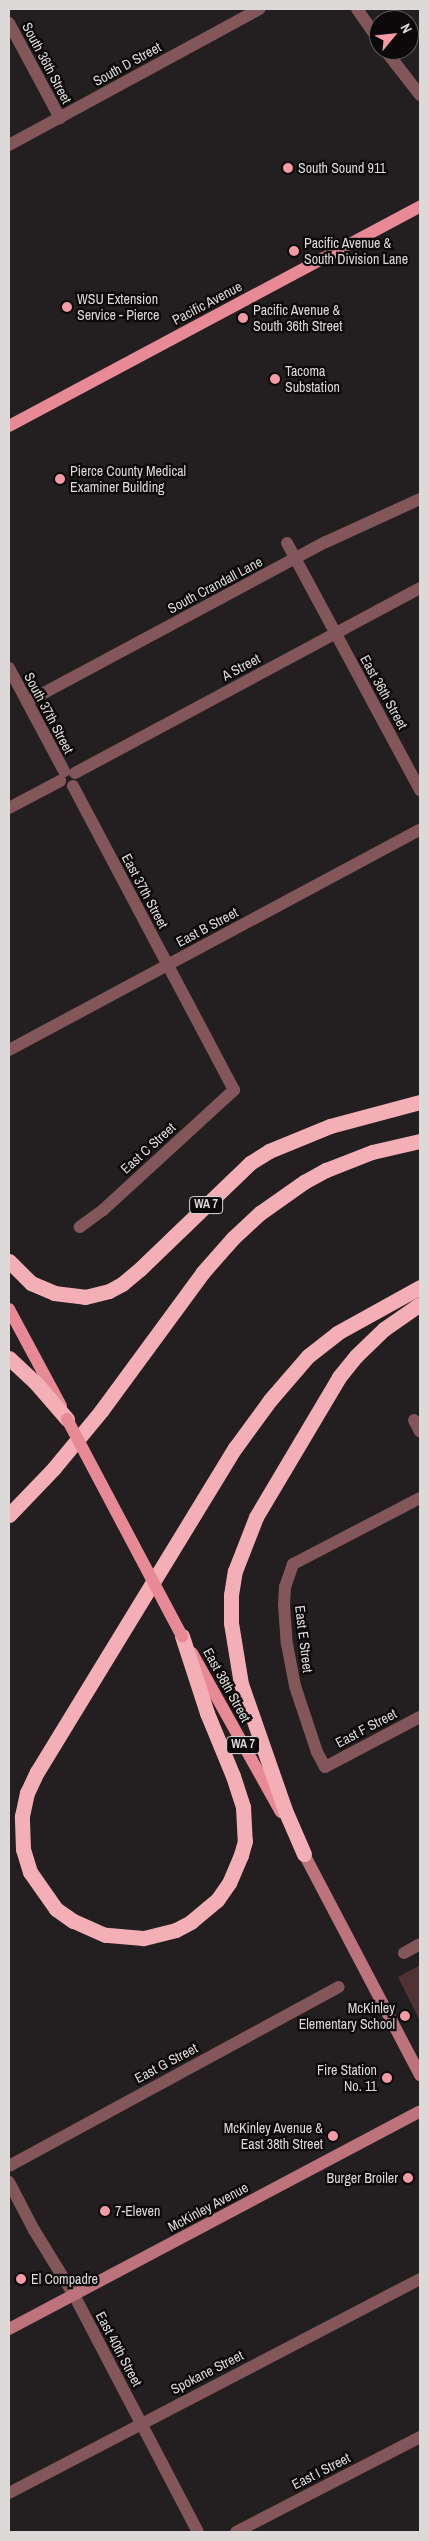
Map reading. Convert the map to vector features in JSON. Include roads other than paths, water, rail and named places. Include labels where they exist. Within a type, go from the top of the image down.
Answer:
[{"type":"highway","name":"WA 7","points":[[9,1261],[31,1283],[54,1293],[85,1297],[109,1291],[122,1284],[140,1269],[243,1170],[269,1151],[330,1126],[420,1102]]},
{"type":"highway","points":[[9,1515],[54,1468],[101,1411],[203,1272],[233,1238],[260,1213],[304,1182],[334,1167],[372,1152],[420,1141]]},
{"type":"highway","points":[[182,1636],[207,1713],[233,1776],[243,1807],[245,1841],[242,1855],[229,1884],[217,1900],[191,1922],[176,1930],[143,1938],[105,1935],[73,1921],[56,1909],[30,1872],[22,1838],[22,1816],[27,1793],[45,1756],[235,1448],[270,1400],[308,1356],[354,1322],[420,1287]]},
{"type":"highway","points":[[304,1854],[285,1810],[241,1684],[231,1623],[231,1595],[235,1571],[256,1517],[339,1377],[356,1356],[384,1329],[420,1304]]},
{"type":"highway","points":[[9,1358],[35,1382],[67,1418]]},
{"type":"main road","name":"Pacific Avenue","points":[[9,426],[420,207]]},
{"type":"main road","name":"East 38th Street","points":[[9,1309],[182,1636],[304,1854],[420,2075]]},
{"type":"main road","name":"McKinley Avenue","points":[[9,2329],[420,2112]]},
{"type":"street","name":"South D Street","points":[[9,145],[259,9]]},
{"type":"street","points":[[357,9],[369,26]]},
{"type":"street","name":"South 36th Street","points":[[9,23],[60,118]]},
{"type":"street","points":[[393,60],[420,95]]},
{"type":"street","name":"South Crandall Lane","points":[[27,702],[295,558],[420,499]]},
{"type":"street","points":[[287,543],[335,634]]},
{"type":"street","name":"A Street","points":[[9,808],[66,775],[420,588]]},
{"type":"street","name":"East 36th Street","points":[[335,634],[420,790]]},
{"type":"street","name":"South 37th Street","points":[[9,668],[66,775]]},
{"type":"street","name":"East 37th Street","points":[[66,775],[65,787],[72,786],[234,1090]]},
{"type":"street","name":"East B Street","points":[[9,1050],[420,830]]},
{"type":"street","name":"East C Street","points":[[80,1227],[103,1210],[234,1090]]},
{"type":"street","points":[[414,1420],[420,1432]]},
{"type":"street","name":"East E Street","points":[[325,1766],[318,1752],[295,1686],[287,1644],[284,1604],[285,1587],[293,1564],[420,1498]]},
{"type":"street","name":"East F Street","points":[[325,1766],[420,1717]]},
{"type":"street","points":[[404,1952],[420,1944]]},
{"type":"street","name":"East G Street","points":[[9,2166],[338,1987]]},
{"type":"street","name":"East 40th Street","points":[[9,2182],[34,2230],[74,2295],[198,2532]]},
{"type":"street","name":"Spokane Street","points":[[9,2493],[420,2279]]},
{"type":"street","name":"East I Street","points":[[236,2532],[420,2437]]},
{"type":"place","name":"South Sound 911","points":[[288,168]]},
{"type":"place","name":"Pacific Avenue & South Division Lane","points":[[294,251]]},
{"type":"place","name":"WSU Extension Service - Pierce","points":[[67,307]]},
{"type":"place","name":"Pacific Avenue & South 36th Street","points":[[243,318]]},
{"type":"place","name":"Tacoma Substation","points":[[275,379]]},
{"type":"place","name":"Pierce County Medical Examiner Building","points":[[60,479]]},
{"type":"place","name":"McKinley Elementary School","points":[[405,2016]]},
{"type":"place","name":"Fire Station No. 11","points":[[387,2078]]},
{"type":"place","name":"McKinley Avenue & East 38th Street","points":[[333,2136]]},
{"type":"place","name":"Burger Broiler","points":[[408,2178]]},
{"type":"place","name":"7-Eleven","points":[[105,2211]]},
{"type":"place","name":"El Compadre","points":[[21,2279]]}]
